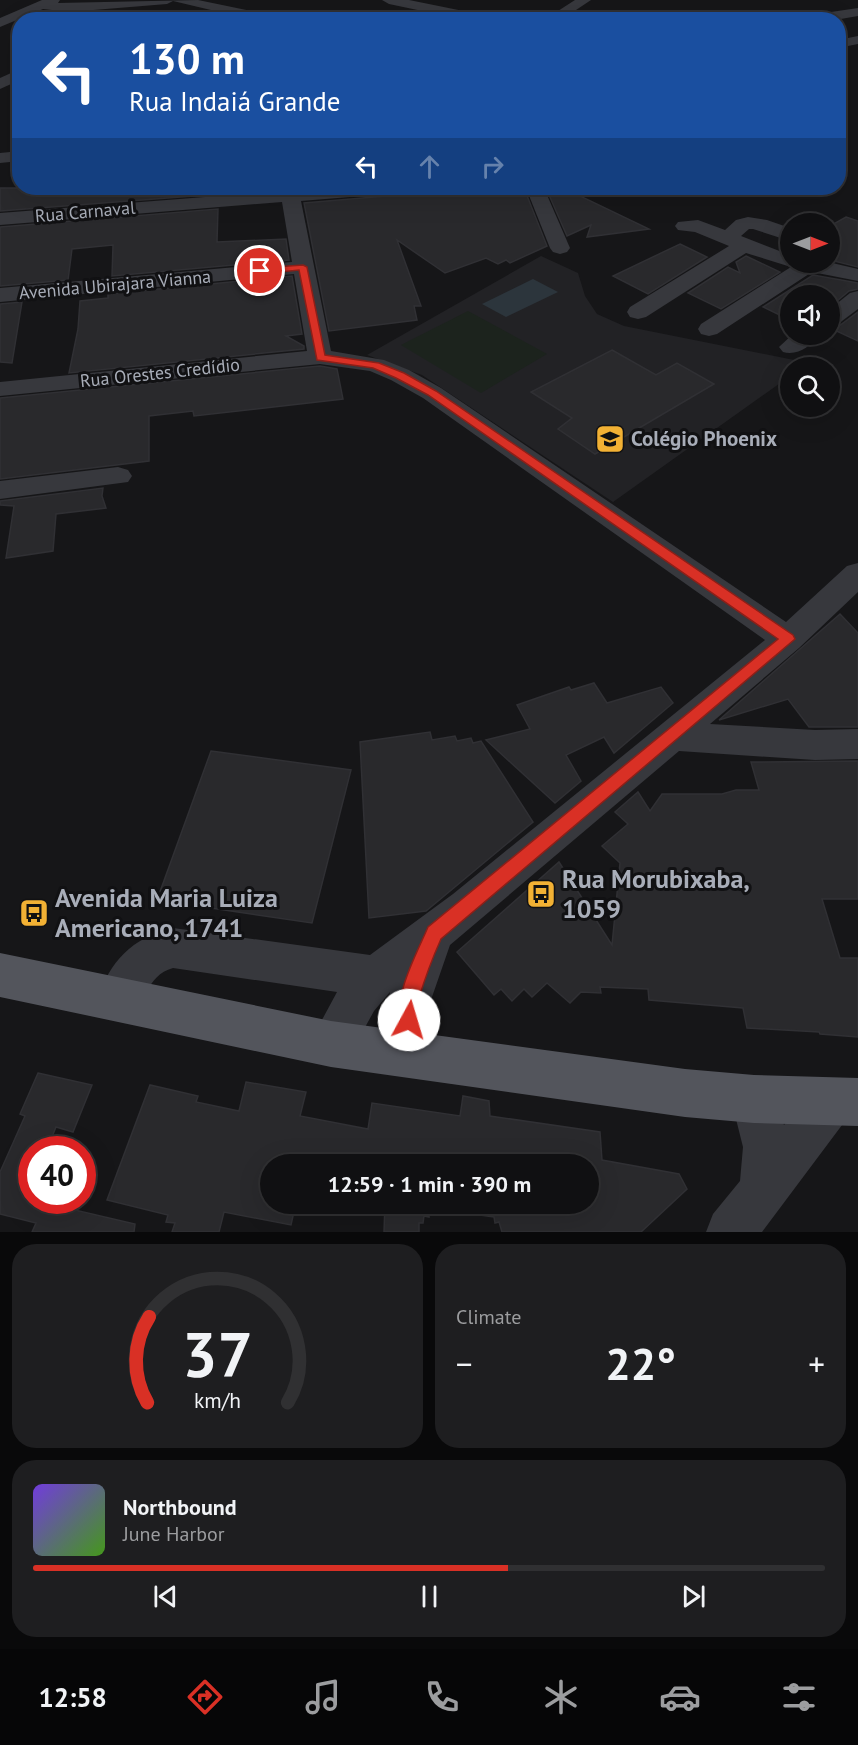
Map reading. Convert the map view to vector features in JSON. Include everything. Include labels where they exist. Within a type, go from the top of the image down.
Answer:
[{"type":"main road","points":[[0,975],[331,1044],[685,1093],[754,1099],[845,1102]]},
{"type":"street","points":[[29,12],[48,2],[69,8],[166,0]]},
{"type":"street","points":[[179,0],[237,12]]},
{"type":"street","points":[[389,0],[448,12]]},
{"type":"street","points":[[564,12],[584,0]]},
{"type":"street","points":[[61,12],[69,8]]},
{"type":"street","name":"Rua Carnaval","points":[[0,219],[249,195]]},
{"type":"street","points":[[291,195],[320,357]]},
{"type":"street","points":[[538,195],[560,248]]},
{"type":"street","points":[[638,312],[737,242],[747,223],[780,231]]},
{"type":"street","points":[[685,226],[698,226],[780,257]]},
{"type":"street","points":[[840,256],[858,264]]},
{"type":"street","name":"Avenida Ubirajara Vianna","points":[[0,295],[303,267]]},
{"type":"street","points":[[840,271],[858,275]]},
{"type":"street","points":[[709,329],[784,273]]},
{"type":"street","points":[[840,312],[858,298]]},
{"type":"street","name":"Rua Orestes Credídio","points":[[0,389],[320,357],[375,365],[400,375],[432,393],[788,639]]},
{"type":"street","points":[[0,490],[118,476]]},
{"type":"street","points":[[331,1044],[359,996],[376,977],[434,933],[788,639],[858,574]]},
{"type":"street","points":[[671,736],[815,745],[858,744]]},
{"type":"street","points":[[416,1056],[409,1020],[409,1003],[416,976],[434,933]]},
{"type":"street","points":[[117,1000],[145,958],[158,951],[173,948],[376,977]]},
{"type":"street","points":[[754,1099],[767,1147],[763,1190]]},
{"type":"street","points":[[732,1232],[763,1190],[845,1102]]},
{"type":"shaded area","name":"Colégio Phoenix","points":[[541,256],[578,273],[585,296],[597,314],[624,326],[780,357],[780,383],[613,502],[422,375],[367,355]]},
{"type":"shaded area","points":[[533,279],[558,292],[506,317],[482,304]]},
{"type":"shaded area","points":[[468,311],[547,354],[481,393],[401,345]]},
{"type":"building","points":[[0,188],[12,188],[12,195],[206,195],[0,211]]},
{"type":"building","points":[[527,195],[547,246],[510,263],[506,260],[498,264],[486,258],[445,273],[397,240],[421,306],[414,306],[417,320],[329,331],[304,203],[386,196]]},
{"type":"building","points":[[549,195],[583,195],[582,197],[649,229],[587,237],[591,225],[567,236]]},
{"type":"building","points":[[218,209],[217,242],[286,239],[289,260],[112,276],[113,245],[72,249],[68,280],[0,286],[0,227]]},
{"type":"building","points":[[846,217],[858,221],[858,267],[840,262],[840,220]]},
{"type":"building","points":[[680,244],[707,257],[648,294],[613,276]]},
{"type":"building","points":[[746,256],[780,272],[721,309],[688,293],[728,267],[740,273],[736,262]]},
{"type":"building","points":[[813,275],[858,283],[858,289],[849,291],[840,299],[840,285],[797,285]]},
{"type":"building","points":[[292,276],[302,334],[286,336],[304,346],[304,349],[69,373],[78,329],[80,301],[108,298],[108,294]]},
{"type":"building","points":[[780,296],[780,315],[763,307]]},
{"type":"building","points":[[22,302],[12,363],[0,362],[0,304]]},
{"type":"building","points":[[858,312],[858,341],[840,333],[840,325]]},
{"type":"building","points":[[612,350],[656,375],[677,363],[714,384],[595,454],[558,429],[572,418],[531,392]]},
{"type":"building","points":[[320,366],[337,369],[343,399],[194,416],[193,411],[149,416],[149,461],[0,479],[0,398]]},
{"type":"building","points":[[103,488],[102,496],[106,508],[56,514],[53,551],[6,558],[14,506],[0,505],[0,501]]},
{"type":"building","points":[[840,614],[858,633],[858,727],[809,727],[788,699],[719,720]]},
{"type":"building","points":[[594,683],[607,703],[661,687],[673,703],[614,753],[604,737],[566,755],[581,781],[555,803],[486,740],[530,729],[517,705],[569,687],[571,690]]},
{"type":"building","points":[[430,732],[432,740],[455,736],[457,741],[471,738],[473,743],[481,741],[533,822],[426,911],[369,918],[360,742]]},
{"type":"building","points":[[211,751],[351,770],[312,923],[157,900]]},
{"type":"building","points":[[858,761],[858,899],[822,899],[840,958],[858,958],[858,1037],[820,1034],[819,1032],[747,1028],[743,1008],[649,1000],[648,989],[600,987],[601,993],[581,992],[570,1003],[547,983],[532,997],[524,989],[512,1001],[501,989],[494,995],[457,952],[559,862],[612,945],[620,863],[602,846],[628,824],[615,812],[638,792],[650,811],[662,794],[722,794],[736,790],[759,790],[751,762]]},
{"type":"building","points":[[38,1073],[92,1085],[73,1132],[56,1127],[52,1136],[18,1136],[18,1214],[92,1214],[135,1224],[134,1232],[32,1232],[36,1223],[0,1214],[0,1172],[25,1116],[20,1114]]},
{"type":"building","points":[[246,1082],[306,1092],[300,1116],[368,1129],[372,1103],[460,1116],[463,1096],[489,1101],[490,1116],[600,1132],[602,1160],[679,1174],[687,1189],[641,1232],[502,1232],[499,1222],[495,1223],[494,1217],[473,1214],[599,1214],[599,1154],[260,1154],[260,1214],[294,1214],[291,1225],[224,1212],[219,1232],[172,1232],[175,1223],[166,1222],[168,1215],[107,1200],[150,1085],[198,1096],[196,1102],[239,1111]]},
{"type":"building","points":[[385,1214],[429,1214],[429,1217],[424,1216],[423,1223],[419,1223],[419,1232],[384,1232]]},
{"type":"place","name":"Colégio Phoenix","points":[[610,439]]},
{"type":"place","name":"Rua Morubixaba, 1059","points":[[541,894]]},
{"type":"place","name":"Avenida Maria Luiza Americano, 1741","points":[[34,913]]},
{"type":"route","points":[[260,271],[303,267],[320,357],[375,365],[400,375],[432,393],[788,639],[434,933],[416,976],[409,1003],[409,1020]]}]
